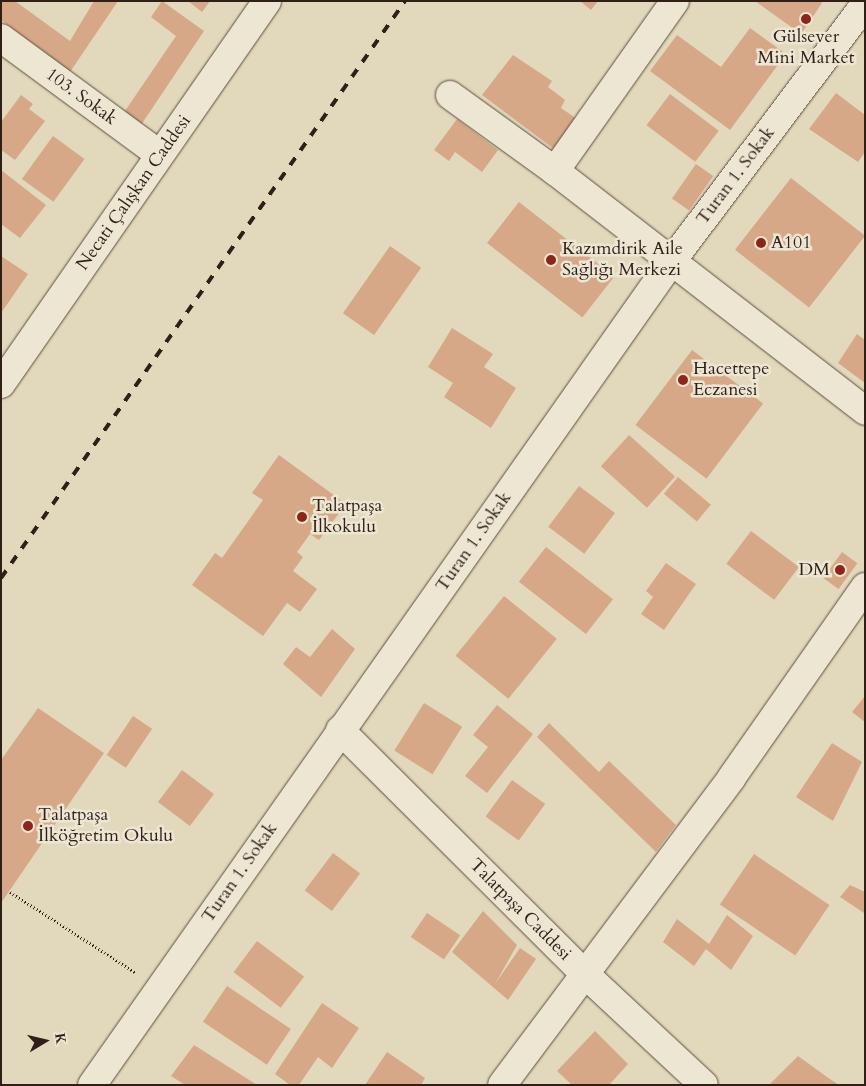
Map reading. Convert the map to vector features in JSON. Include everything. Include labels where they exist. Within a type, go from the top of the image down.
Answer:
[{"type":"street","name":"Necati Çalışkan Caddesi","points":[[1,384],[267,1]]},
{"type":"street","points":[[555,171],[675,1]]},
{"type":"street","name":"Turan 1. Sokak","points":[[92,1085],[671,262],[865,6]]},
{"type":"street","name":"103. Sokak","points":[[1,38],[160,155]]},
{"type":"street","points":[[450,95],[555,171],[865,411]]},
{"type":"street","points":[[502,1085],[586,975],[865,587]]},
{"type":"street","name":"Talatpaşa Caddesi","points":[[340,730],[586,975],[704,1085]]},
{"type":"path","points":[[10,892],[145,979]]},
{"type":"building","points":[[1,1],[15,1],[70,41],[94,1],[118,1],[70,72],[1,20]]},
{"type":"building","points":[[162,1],[204,31],[141,125],[125,111],[176,36],[151,17]]},
{"type":"building","points":[[188,1],[210,1],[202,12]]},
{"type":"building","points":[[580,1],[598,1],[591,10]]},
{"type":"building","points":[[755,1],[820,1],[822,3],[801,34]]},
{"type":"building","points":[[750,28],[786,54],[730,130],[650,71],[677,35],[721,67]]},
{"type":"building","points":[[513,55],[552,81],[548,87],[565,100],[561,108],[580,121],[558,152],[482,95]]},
{"type":"building","points":[[836,93],[865,115],[865,152],[858,162],[809,129]]},
{"type":"building","points":[[670,94],[719,131],[695,162],[647,125]]},
{"type":"building","points":[[21,95],[33,104],[29,109],[45,121],[15,160],[1,150],[1,122]]},
{"type":"building","points":[[457,119],[498,150],[482,172],[455,152],[449,161],[434,150]]},
{"type":"building","points":[[53,136],[85,159],[53,202],[22,179]]},
{"type":"building","points":[[696,164],[713,176],[689,210],[672,198]]},
{"type":"building","points":[[1,170],[46,205],[20,238],[1,224]]},
{"type":"building","points":[[791,178],[865,236],[809,308],[735,250]]},
{"type":"building","name":"Kazımdirik Aile Sağlığı Merkezi","points":[[519,202],[614,276],[582,317],[487,243]]},
{"type":"building","points":[[390,246],[421,268],[374,335],[343,313]]},
{"type":"building","points":[[1,256],[28,274],[1,313]]},
{"type":"building","points":[[452,328],[493,354],[484,367],[516,388],[491,428],[444,397],[453,383],[428,367]]},
{"type":"building","points":[[857,334],[865,340],[865,383],[838,363]]},
{"type":"building","points":[[692,350],[763,404],[707,479],[635,425]]},
{"type":"building","points":[[629,435],[675,476],[647,508],[601,466]]},
{"type":"building","points":[[279,455],[346,504],[319,540],[310,534],[297,552],[303,557],[293,571],[317,589],[300,612],[287,603],[263,636],[192,585],[215,553],[222,558],[263,500],[252,493]]},
{"type":"building","points":[[678,477],[711,505],[697,521],[664,494]]},
{"type":"building","points":[[579,486],[615,513],[584,554],[548,527]]},
{"type":"building","points":[[751,531],[799,567],[774,600],[726,564]]},
{"type":"building","points":[[546,547],[613,599],[586,634],[519,582]]},
{"type":"building","name":"DM","points":[[842,552],[857,563],[839,589],[823,578]]},
{"type":"building","points":[[666,563],[696,584],[664,630],[641,614],[653,597],[646,591]]},
{"type":"building","points":[[504,596],[557,639],[508,699],[456,656]]},
{"type":"building","points":[[332,629],[355,649],[321,697],[283,664],[296,647],[310,657]]},
{"type":"building","points":[[865,696],[865,722],[852,712]]},
{"type":"building","points":[[424,703],[462,727],[432,774],[394,750]]},
{"type":"building","points":[[497,705],[533,734],[487,793],[465,776],[488,747],[473,735]]},
{"type":"building","name":"Talatpaşa İlköğretim Okulu","points":[[38,708],[104,753],[1,903],[1,760]]},
{"type":"building","points":[[133,716],[152,729],[126,768],[107,755]]},
{"type":"building","points":[[549,723],[599,772],[609,761],[676,825],[656,852],[537,737]]},
{"type":"building","points":[[832,743],[862,762],[833,821],[796,797]]},
{"type":"building","points":[[182,770],[214,794],[190,826],[158,802]]},
{"type":"building","points":[[512,780],[545,804],[519,841],[486,816]]},
{"type":"building","points":[[333,853],[360,873],[332,911],[305,891]]},
{"type":"building","points":[[754,854],[829,905],[795,955],[720,905]]},
{"type":"building","points":[[850,885],[865,892],[864,913],[840,897]]},
{"type":"building","points":[[483,911],[517,945],[495,984],[520,948],[536,959],[508,1000],[452,952]]},
{"type":"building","points":[[427,913],[460,935],[444,959],[411,937]]},
{"type":"building","points":[[727,915],[753,936],[731,970],[706,949],[694,966],[663,942],[677,919],[709,944]]},
{"type":"building","points":[[257,941],[304,977],[281,1008],[234,972]]},
{"type":"building","points":[[227,986],[291,1029],[267,1065],[203,1022]]},
{"type":"building","points":[[322,1003],[359,1028],[332,1068],[318,1057],[299,1085],[290,1085],[275,1074]]},
{"type":"building","points":[[595,1031],[628,1064],[609,1085],[572,1085],[557,1071]]},
{"type":"building","points":[[194,1045],[257,1085],[185,1085],[171,1076]]},
{"type":"building","points":[[387,1052],[425,1078],[421,1085],[365,1085]]},
{"type":"building","points":[[798,1056],[827,1077],[839,1085],[769,1085]]},
{"type":"railway","points":[[1,578],[405,1]]},
{"type":"place","name":"Gülsever Mini Market","points":[[806,19]]},
{"type":"place","name":"A101","points":[[761,243]]},
{"type":"place","name":"Kazımdirik Aile Sağlığı Merkezi","points":[[551,260]]},
{"type":"place","name":"Hacettepe Eczanesi","points":[[683,380]]},
{"type":"place","name":"Talatpaşa İlkokulu","points":[[302,517]]},
{"type":"place","name":"DM","points":[[840,570]]},
{"type":"place","name":"Talatpaşa İlköğretim Okulu","points":[[28,826]]}]
